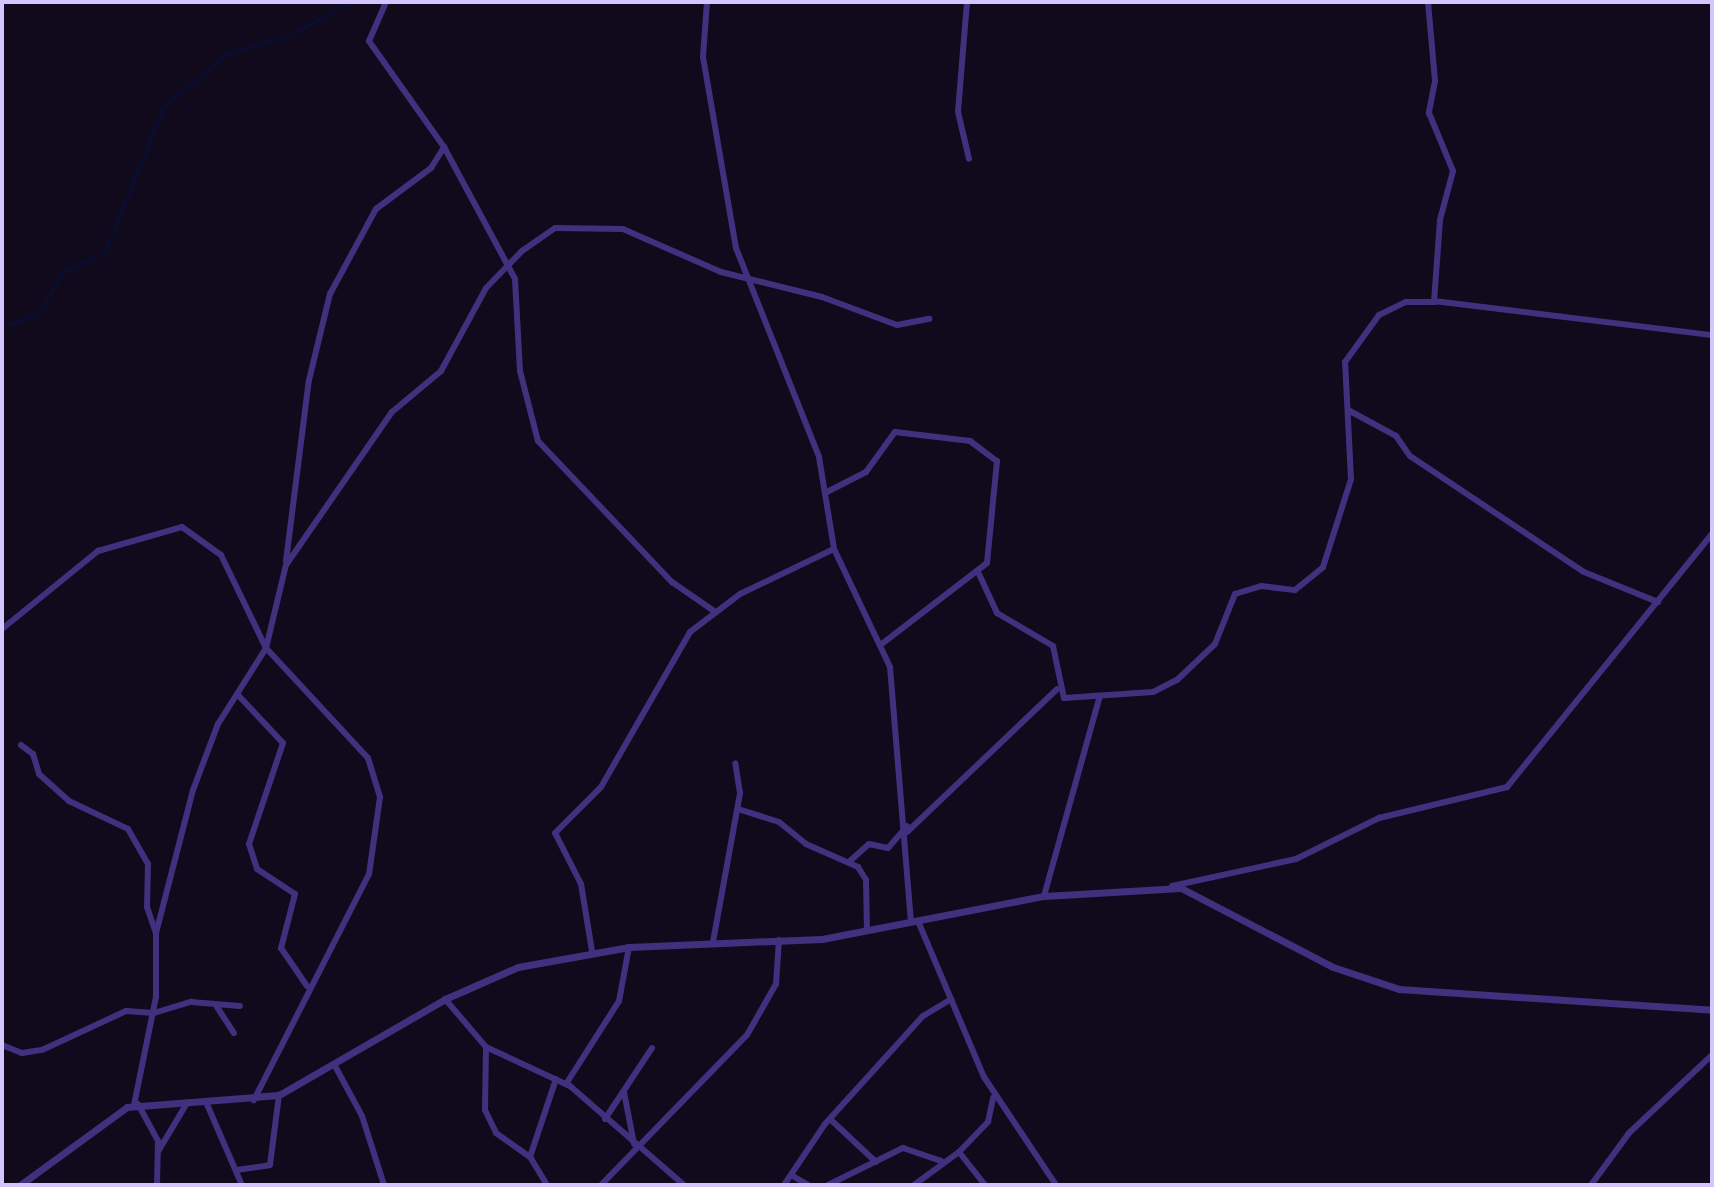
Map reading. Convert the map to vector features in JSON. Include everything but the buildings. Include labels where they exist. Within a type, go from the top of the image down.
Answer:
[{"type":"street","points":[[386,2],[369,41],[444,147],[509,267],[520,295],[520,371],[538,441],[678,588],[714,611]]},
{"type":"street","points":[[707,2],[701,36],[711,112],[736,248],[750,276],[819,457],[834,549],[883,643],[907,829],[914,922],[994,1096],[1056,1185]]},
{"type":"street","points":[[956,2],[966,11]]},
{"type":"street","points":[[967,2],[958,112],[969,159]]},
{"type":"street","points":[[1428,2],[1435,81],[1429,113],[1453,171],[1440,220],[1435,302]]},
{"type":"street","points":[[159,1150],[136,1104],[154,1013],[156,933],[197,778],[237,694],[266,648],[286,565],[309,380],[330,294],[376,209],[431,168],[444,147]]},
{"type":"street","points":[[286,565],[392,412],[441,371],[486,288],[555,228],[623,229],[721,272],[750,276],[897,325],[929,319]]},
{"type":"street","points":[[1057,689],[1071,700],[1153,692],[1177,680],[1215,644],[1235,594],[1267,585],[1291,591],[1318,574],[1350,486],[1345,362],[1371,322],[1406,302],[1435,302],[1712,335]]},
{"type":"street","points":[[1348,410],[1396,436],[1410,456],[1584,572],[1658,602]]},
{"type":"street","points":[[825,493],[866,472],[895,432],[970,441],[998,466],[991,555],[979,574],[883,643]]},
{"type":"street","points":[[2,629],[98,551],[174,526],[224,559],[266,648],[353,735],[376,776],[380,797],[369,874],[307,986],[254,1100]]},
{"type":"street","points":[[20,1185],[91,1127],[136,1104],[254,1100],[279,1095],[445,999],[497,974],[592,951],[779,940],[867,931],[1044,896],[1172,886],[1296,859],[1379,818],[1504,789],[1712,534]]},
{"type":"street","points":[[592,951],[581,884],[555,833],[601,787],[669,676],[673,657],[714,611],[834,549]]},
{"type":"street","points":[[850,861],[869,844],[888,848],[1057,689],[1062,665],[1053,646],[1002,617],[979,574]]},
{"type":"street","points":[[237,694],[283,743],[249,844],[257,869],[295,894],[281,948],[307,986]]},
{"type":"street","points":[[1044,896],[1100,696]]},
{"type":"street","points":[[21,745],[39,774],[69,801],[128,829],[148,864],[147,907],[156,933]]},
{"type":"street","points":[[713,942],[738,809],[735,763]]},
{"type":"street","points":[[738,809],[779,822],[806,844],[850,861],[866,880],[867,931]]},
{"type":"street","points":[[1172,886],[1333,967],[1399,989],[1712,1010]]},
{"type":"street","points":[[601,1185],[640,1150],[762,1014],[776,984],[779,940]]},
{"type":"street","points":[[566,1084],[619,1001],[629,947]]},
{"type":"street","points":[[445,999],[486,1047],[566,1084],[684,1185]]},
{"type":"street","points":[[784,1185],[830,1119],[923,1016],[951,999]]},
{"type":"street","points":[[2,1045],[22,1053],[42,1050],[126,1011],[154,1013],[191,1002],[217,1007],[240,1006]]},
{"type":"street","points":[[217,1007],[234,1033]]},
{"type":"street","points":[[486,1047],[483,1102],[490,1125],[530,1157],[547,1185]]},
{"type":"street","points":[[605,1119],[652,1048]]},
{"type":"street","points":[[1591,1185],[1629,1133],[1712,1055]]},
{"type":"street","points":[[334,1064],[362,1116],[384,1185]]},
{"type":"street","points":[[530,1157],[556,1079]]},
{"type":"street","points":[[624,1092],[634,1144]]},
{"type":"street","points":[[236,1170],[270,1165],[279,1095]]},
{"type":"street","points":[[914,1185],[941,1161],[959,1152],[988,1122],[994,1096]]},
{"type":"street","points":[[206,1102],[242,1185]]},
{"type":"street","points":[[157,1185],[159,1150],[187,1103]]},
{"type":"street","points":[[830,1119],[876,1162]]},
{"type":"street","points":[[828,1185],[907,1148],[941,1161]]},
{"type":"street","points":[[959,1152],[985,1185]]},
{"type":"street","points":[[791,1175],[808,1185]]},
{"type":"waterway","points":[[2,328],[40,313],[63,273],[105,253],[164,108],[227,54],[292,35],[352,2]]}]
